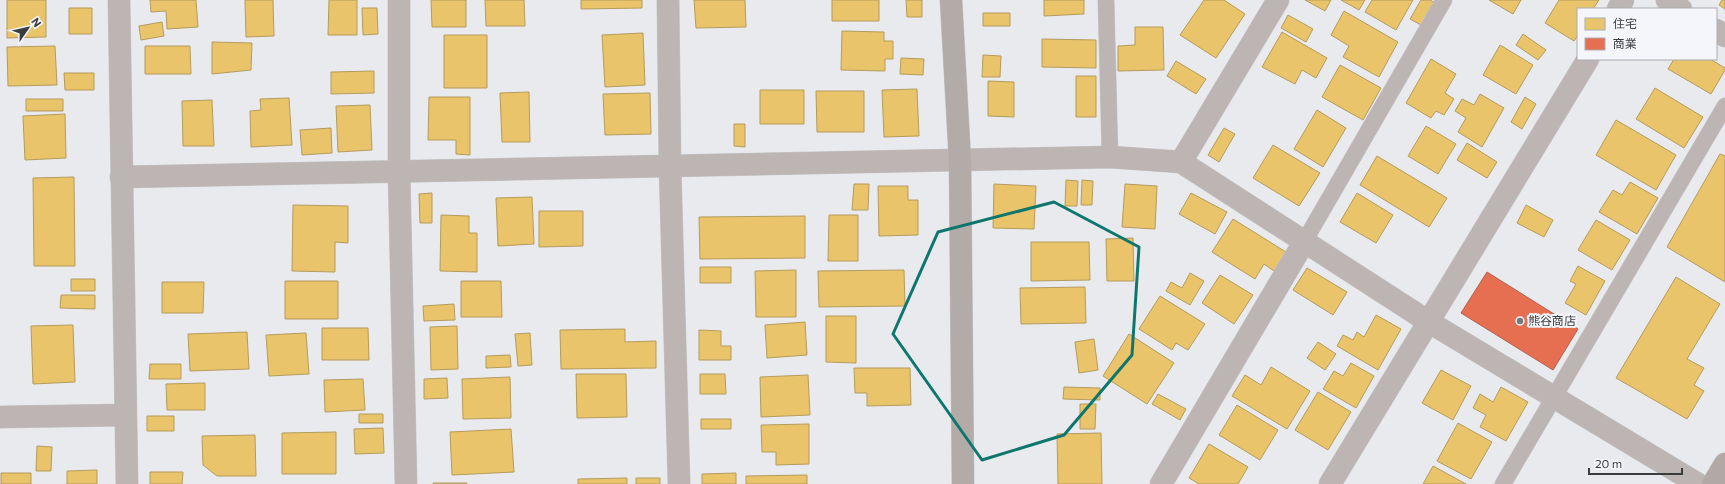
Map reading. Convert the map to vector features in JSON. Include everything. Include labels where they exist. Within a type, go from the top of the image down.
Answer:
[{"type":"highway","points":[[1714,484],[1725,464]]},
{"type":"street","points":[[119,0],[127,484]]},
{"type":"street","points":[[399,0],[400,171],[406,484]]},
{"type":"street","points":[[668,0],[670,166],[679,484]]},
{"type":"street","points":[[951,0],[960,161],[963,484]]},
{"type":"street","points":[[1181,162],[1278,0]]},
{"type":"street","points":[[1667,0],[1679,8]]},
{"type":"street","points":[[1330,484],[1587,60]]},
{"type":"street","points":[[121,177],[1110,157],[1181,162],[1429,322],[1698,484]]},
{"type":"street","points":[[1161,484],[1304,242]]},
{"type":"street","points":[[0,416],[125,415]]},
{"type":"lane","points":[[1106,0],[1110,157]]},
{"type":"lane","points":[[1304,242],[1444,0]]},
{"type":"lane","points":[[1503,484],[1725,106]]},
{"type":"highlighted area","points":[[1054,202],[1139,247],[1132,355],[1064,435],[982,460],[893,334],[938,232]]},
{"type":"building: 住宅","points":[[7,0],[46,0],[46,37],[7,38]]},
{"type":"building: 住宅","points":[[150,0],[196,0],[198,27],[167,29],[166,11],[151,12]]},
{"type":"building: 住宅","points":[[245,0],[273,0],[274,36],[246,37]]},
{"type":"building: 住宅","points":[[329,0],[357,0],[357,35],[328,35]]},
{"type":"building: 住宅","points":[[431,0],[466,0],[466,27],[432,27]]},
{"type":"building: 住宅","points":[[485,0],[524,0],[525,26],[486,26]]},
{"type":"building: 住宅","points":[[581,0],[642,0],[642,8],[581,9]]},
{"type":"building: 住宅","points":[[694,0],[745,0],[746,27],[696,28]]},
{"type":"building: 住宅","points":[[832,0],[879,0],[879,21],[832,21]]},
{"type":"building: 住宅","points":[[906,0],[922,0],[922,17],[907,17]]},
{"type":"building: 住宅","points":[[1044,0],[1084,0],[1084,14],[1044,16]]},
{"type":"building: 住宅","points":[[1204,0],[1224,0],[1245,14],[1216,58],[1180,35]]},
{"type":"building: 住宅","points":[[1305,0],[1331,0],[1325,11]]},
{"type":"building: 住宅","points":[[1341,0],[1365,0],[1359,10]]},
{"type":"building: 住宅","points":[[1372,0],[1413,0],[1396,30],[1365,12]]},
{"type":"building: 住宅","points":[[1421,0],[1430,0],[1434,2],[1421,25],[1410,19]]},
{"type":"building: 住宅","points":[[1489,0],[1521,0],[1513,14]]},
{"type":"building: 住宅","points":[[1559,0],[1599,0],[1594,8],[1577,8],[1577,36],[1574,41],[1545,23]]},
{"type":"building: 住宅","points":[[1722,0],[1725,0],[1725,9],[1719,5]]},
{"type":"building: 住宅","points":[[69,8],[92,8],[92,34],[69,34]]},
{"type":"building: 住宅","points":[[362,8],[377,8],[378,34],[363,35]]},
{"type":"building: 住宅","points":[[1344,11],[1398,42],[1379,77],[1343,57],[1349,46],[1331,35]]},
{"type":"building: 住宅","points":[[983,13],[1010,13],[1010,26],[983,26]]},
{"type":"building: 住宅","points":[[1288,15],[1313,29],[1306,42],[1281,28]]},
{"type":"building: 住宅","points":[[162,22],[164,36],[141,40],[139,26]]},
{"type":"building: 住宅","points":[[1135,27],[1163,27],[1164,70],[1118,71],[1118,46],[1135,45]]},
{"type":"building: 住宅","points":[[842,31],[884,32],[884,41],[893,41],[893,59],[885,59],[885,71],[841,70]]},
{"type":"building: 住宅","points":[[1282,32],[1327,58],[1316,78],[1302,70],[1295,84],[1262,67]]},
{"type":"building: 住宅","points":[[643,33],[645,85],[605,87],[602,35]]},
{"type":"building: 住宅","points":[[1523,34],[1546,50],[1538,60],[1516,45]]},
{"type":"building: 住宅","points":[[444,35],[487,35],[487,88],[444,88]]},
{"type":"building: 住宅","points":[[1042,39],[1096,40],[1096,68],[1042,67]]},
{"type":"building: 住宅","points":[[212,42],[252,43],[251,70],[212,74]]},
{"type":"building: 住宅","points":[[1500,45],[1533,65],[1516,94],[1483,75]]},
{"type":"building: 住宅","points":[[55,46],[57,85],[8,86],[7,47]]},
{"type":"building: 住宅","points":[[145,46],[190,46],[191,74],[145,74]]},
{"type":"building: 住宅","points":[[983,55],[1001,56],[1000,77],[982,77]]},
{"type":"building: 住宅","points":[[901,58],[924,59],[923,75],[900,74]]},
{"type":"building: 住宅","points":[[1431,59],[1456,74],[1445,93],[1454,99],[1444,115],[1436,111],[1431,118],[1406,103]]},
{"type":"building: 住宅","points":[[1673,60],[1712,60],[1725,68],[1725,70],[1711,94],[1668,69]]},
{"type":"building: 住宅","points":[[1176,61],[1206,79],[1196,94],[1167,76]]},
{"type":"building: 住宅","points":[[1340,65],[1381,88],[1363,120],[1322,97]]},
{"type":"building: 住宅","points":[[374,71],[374,93],[331,94],[331,72]]},
{"type":"building: 住宅","points":[[64,73],[94,73],[94,90],[65,90]]},
{"type":"building: 住宅","points":[[1076,76],[1096,76],[1096,117],[1076,117]]},
{"type":"building: 住宅","points":[[988,81],[1014,82],[1014,117],[988,116]]},
{"type":"building: 住宅","points":[[1655,88],[1703,117],[1684,148],[1636,119]]},
{"type":"building: 住宅","points":[[917,89],[919,136],[884,137],[882,90]]},
{"type":"building: 住宅","points":[[760,90],[804,90],[804,124],[760,124]]},
{"type":"building: 住宅","points":[[816,91],[864,91],[864,132],[817,132]]},
{"type":"building: 住宅","points":[[529,92],[530,142],[502,142],[500,93]]},
{"type":"building: 住宅","points":[[650,93],[651,134],[605,135],[603,94]]},
{"type":"building: 住宅","points":[[1480,94],[1504,108],[1482,147],[1458,132],[1466,118],[1455,111],[1462,99],[1474,105]]},
{"type":"building: 住宅","points":[[429,97],[470,97],[470,155],[456,154],[456,140],[428,140]]},
{"type":"building: 住宅","points":[[1525,97],[1536,104],[1522,129],[1511,122]]},
{"type":"building: 住宅","points":[[289,98],[292,145],[251,147],[250,111],[261,110],[260,99]]},
{"type":"building: 住宅","points":[[26,99],[63,99],[63,111],[26,111]]},
{"type":"building: 住宅","points":[[212,100],[214,146],[183,146],[182,101]]},
{"type":"building: 住宅","points":[[370,105],[372,150],[338,152],[336,106]]},
{"type":"building: 住宅","points":[[1317,110],[1346,128],[1323,167],[1294,149]]},
{"type":"building: 住宅","points":[[65,114],[66,158],[25,160],[23,116]]},
{"type":"building: 住宅","points":[[1616,120],[1676,155],[1656,190],[1596,155]]},
{"type":"building: 住宅","points":[[734,124],[745,124],[745,147],[734,146]]},
{"type":"building: 住宅","points":[[1426,126],[1456,144],[1438,174],[1408,156]]},
{"type":"building: 住宅","points":[[331,128],[332,153],[302,155],[300,130]]},
{"type":"building: 住宅","points":[[1224,128],[1235,134],[1219,162],[1208,155]]},
{"type":"building: 住宅","points":[[1467,143],[1497,162],[1487,178],[1457,160]]},
{"type":"building: 住宅","points":[[1273,145],[1320,173],[1299,206],[1253,178]]},
{"type":"building: 住宅","points":[[1720,154],[1725,156],[1725,282],[1667,247]]},
{"type":"building: 住宅","points":[[1377,156],[1447,198],[1429,227],[1360,185]]},
{"type":"building: 住宅","points":[[74,177],[75,266],[34,266],[33,178]]},
{"type":"building: 住宅","points":[[1066,180],[1078,181],[1077,206],[1065,206]]},
{"type":"building: 住宅","points":[[1082,180],[1093,181],[1092,205],[1081,205]]},
{"type":"building: 住宅","points":[[1630,182],[1658,198],[1637,234],[1599,212],[1613,190],[1622,195]]},
{"type":"building: 住宅","points":[[854,184],[869,184],[868,210],[852,210]]},
{"type":"building: 住宅","points":[[994,184],[1036,186],[1034,229],[993,228]]},
{"type":"building: 住宅","points":[[1125,184],[1157,186],[1155,229],[1122,227]]},
{"type":"building: 住宅","points":[[878,186],[908,186],[908,200],[918,200],[918,235],[879,236]]},
{"type":"building: 住宅","points":[[432,193],[432,223],[420,223],[419,194]]},
{"type":"building: 住宅","points":[[1191,193],[1227,212],[1215,234],[1179,214]]},
{"type":"building: 住宅","points":[[1357,193],[1393,215],[1376,243],[1340,222]]},
{"type":"building: 住宅","points":[[532,197],[534,244],[498,246],[496,198]]},
{"type":"building: 住宅","points":[[293,205],[348,206],[348,243],[335,242],[335,272],[292,271]]},
{"type":"building: 住宅","points":[[1526,205],[1553,220],[1544,237],[1517,223]]},
{"type":"building: 住宅","points":[[539,211],[583,211],[583,246],[539,247]]},
{"type":"building: 住宅","points":[[441,215],[469,216],[469,233],[477,233],[477,272],[440,271]]},
{"type":"building: 住宅","points":[[829,215],[858,215],[858,261],[828,261]]},
{"type":"building: 住宅","points":[[805,216],[805,258],[700,259],[699,217]]},
{"type":"building: 住宅","points":[[1233,219],[1286,252],[1274,271],[1264,264],[1255,279],[1212,252]]},
{"type":"building: 住宅","points":[[1596,220],[1630,240],[1612,270],[1578,250]]},
{"type":"building: 住宅","points":[[1133,238],[1134,281],[1107,281],[1106,239]]},
{"type":"building: 住宅","points":[[1031,242],[1089,242],[1090,280],[1031,281]]},
{"type":"building: 住宅","points":[[1578,266],[1605,281],[1586,315],[1565,303],[1576,284],[1570,281]]},
{"type":"building: 住宅","points":[[700,267],[731,267],[731,283],[700,283]]},
{"type":"building: 住宅","points":[[1307,268],[1347,292],[1333,315],[1293,290]]},
{"type":"building: 住宅","points":[[796,270],[796,317],[756,317],[755,271]]},
{"type":"building: 住宅","points":[[904,270],[905,306],[819,307],[818,271]]},
{"type":"building: 住宅","points":[[1190,273],[1204,281],[1190,305],[1166,291],[1171,282],[1182,288]]},
{"type":"building: 住宅","points":[[1220,275],[1253,295],[1234,324],[1202,303]]},
{"type":"building: 住宅","points":[[1676,277],[1720,304],[1687,359],[1704,368],[1694,385],[1704,391],[1687,419],[1616,378]]},
{"type":"building: 住宅","points":[[71,279],[95,279],[95,291],[71,291]]},
{"type":"building: 住宅","points":[[285,281],[338,281],[338,319],[285,319]]},
{"type":"building: 住宅","points":[[461,281],[501,281],[502,317],[461,317]]},
{"type":"building: 住宅","points":[[162,282],[204,282],[203,313],[162,313]]},
{"type":"building: 住宅","points":[[1085,287],[1086,323],[1021,324],[1020,288]]},
{"type":"building: 住宅","points":[[61,295],[95,295],[95,309],[60,308]]},
{"type":"building: 住宅","points":[[1160,296],[1205,324],[1188,350],[1176,343],[1172,350],[1139,329]]},
{"type":"building: 住宅","points":[[454,304],[455,320],[424,321],[423,306]]},
{"type":"building: 住宅","points":[[1376,315],[1401,329],[1378,370],[1337,346],[1343,335],[1353,340],[1357,332],[1364,337]]},
{"type":"building: 住宅","points":[[826,316],[856,316],[856,363],[826,362]]},
{"type":"building: 住宅","points":[[805,322],[807,355],[767,358],[765,325]]},
{"type":"building: 住宅","points":[[73,325],[75,382],[33,384],[31,326]]},
{"type":"building: 住宅","points":[[457,326],[458,369],[431,370],[430,327]]},
{"type":"building: 住宅","points":[[322,328],[368,328],[369,360],[322,360]]},
{"type":"building: 住宅","points":[[625,329],[625,342],[656,341],[656,368],[561,369],[560,330]]},
{"type":"building: 住宅","points":[[699,330],[721,331],[721,346],[731,346],[731,360],[699,360]]},
{"type":"building: 住宅","points":[[247,332],[249,369],[190,371],[188,334]]},
{"type":"building: 住宅","points":[[306,333],[309,374],[269,376],[266,335]]},
{"type":"building: 住宅","points":[[530,333],[532,365],[518,366],[515,334]]},
{"type":"building: 住宅","points":[[1129,334],[1174,363],[1147,404],[1103,376]]},
{"type":"building: 住宅","points":[[1094,339],[1098,370],[1079,373],[1075,342]]},
{"type":"building: 住宅","points":[[1318,342],[1336,354],[1325,370],[1307,358]]},
{"type":"building: 住宅","points":[[510,355],[511,367],[486,368],[486,356]]},
{"type":"building: 住宅","points":[[1351,363],[1374,376],[1356,408],[1323,389],[1334,371],[1343,376]]},
{"type":"building: 住宅","points":[[150,364],[181,364],[181,379],[149,379]]},
{"type":"building: 住宅","points":[[1271,367],[1310,391],[1287,429],[1232,396],[1245,375],[1261,385]]},
{"type":"building: 住宅","points":[[854,368],[910,368],[911,405],[867,406],[867,393],[855,393]]},
{"type":"building: 住宅","points":[[1441,370],[1471,386],[1453,420],[1422,403]]},
{"type":"building: 住宅","points":[[576,374],[626,374],[627,417],[577,418]]},
{"type":"building: 住宅","points":[[700,374],[725,374],[726,394],[700,394]]},
{"type":"building: 住宅","points":[[808,375],[810,415],[761,417],[760,377]]},
{"type":"building: 住宅","points":[[510,377],[511,418],[463,419],[462,379]]},
{"type":"building: 住宅","points":[[447,378],[448,398],[424,399],[424,379]]},
{"type":"building: 住宅","points":[[363,379],[365,410],[325,412],[324,380]]},
{"type":"building: 住宅","points":[[205,383],[205,410],[167,410],[166,384]]},
{"type":"building: 住宅","points":[[1064,387],[1100,388],[1100,400],[1063,399]]},
{"type":"building: 住宅","points":[[1501,387],[1528,402],[1506,441],[1480,427],[1486,415],[1473,408],[1480,394],[1493,402]]},
{"type":"building: 住宅","points":[[1318,392],[1351,412],[1328,450],[1295,430]]},
{"type":"building: 住宅","points":[[1158,394],[1186,409],[1180,420],[1152,404]]},
{"type":"building: 住宅","points":[[1080,404],[1096,404],[1095,429],[1080,429]]},
{"type":"building: 住宅","points":[[1237,405],[1278,430],[1260,460],[1219,435]]},
{"type":"building: 住宅","points":[[359,414],[383,414],[383,423],[359,423]]},
{"type":"building: 住宅","points":[[147,416],[174,416],[174,431],[147,431]]},
{"type":"building: 住宅","points":[[701,419],[731,419],[731,429],[701,429]]},
{"type":"building: 住宅","points":[[1458,423],[1492,442],[1471,479],[1437,461]]},
{"type":"building: 住宅","points":[[809,424],[809,464],[776,465],[776,452],[762,452],[761,425]]},
{"type":"building: 住宅","points":[[383,428],[384,453],[355,454],[354,429]]},
{"type":"building: 住宅","points":[[511,429],[514,472],[452,475],[450,432]]},
{"type":"building: 住宅","points":[[336,432],[336,474],[282,474],[282,433]]},
{"type":"building: 住宅","points":[[1101,433],[1102,484],[1058,484],[1057,434]]},
{"type":"building: 住宅","points":[[255,435],[256,476],[217,476],[203,465],[202,436]]},
{"type":"building: 住宅","points":[[1209,444],[1248,467],[1238,484],[1199,484],[1189,478]]},
{"type":"building: 住宅","points":[[37,446],[52,447],[51,471],[36,471]]},
{"type":"building: 住宅","points":[[1433,466],[1466,484],[1423,484]]},
{"type":"building: 住宅","points":[[97,470],[97,484],[67,484],[67,471]]},
{"type":"building: 住宅","points":[[150,472],[183,472],[182,484],[150,484]]},
{"type":"building: 住宅","points":[[1,473],[31,473],[31,484],[1,484]]},
{"type":"building: 住宅","points":[[736,473],[736,484],[702,484],[702,474]]},
{"type":"building: 住宅","points":[[807,475],[807,484],[746,484],[746,476]]},
{"type":"building: 住宅","points":[[627,478],[627,484],[578,484],[578,479]]},
{"type":"building: 住宅","points":[[636,478],[660,478],[660,484],[636,484]]},
{"type":"building: 住宅","points":[[467,483],[467,484],[433,484]]},
{"type":"building: 商業","name":"熊谷商店","points":[[1487,272],[1578,329],[1553,370],[1461,313]]},
{"type":"place","name":"熊谷商店","points":[[1520,321]]}]
